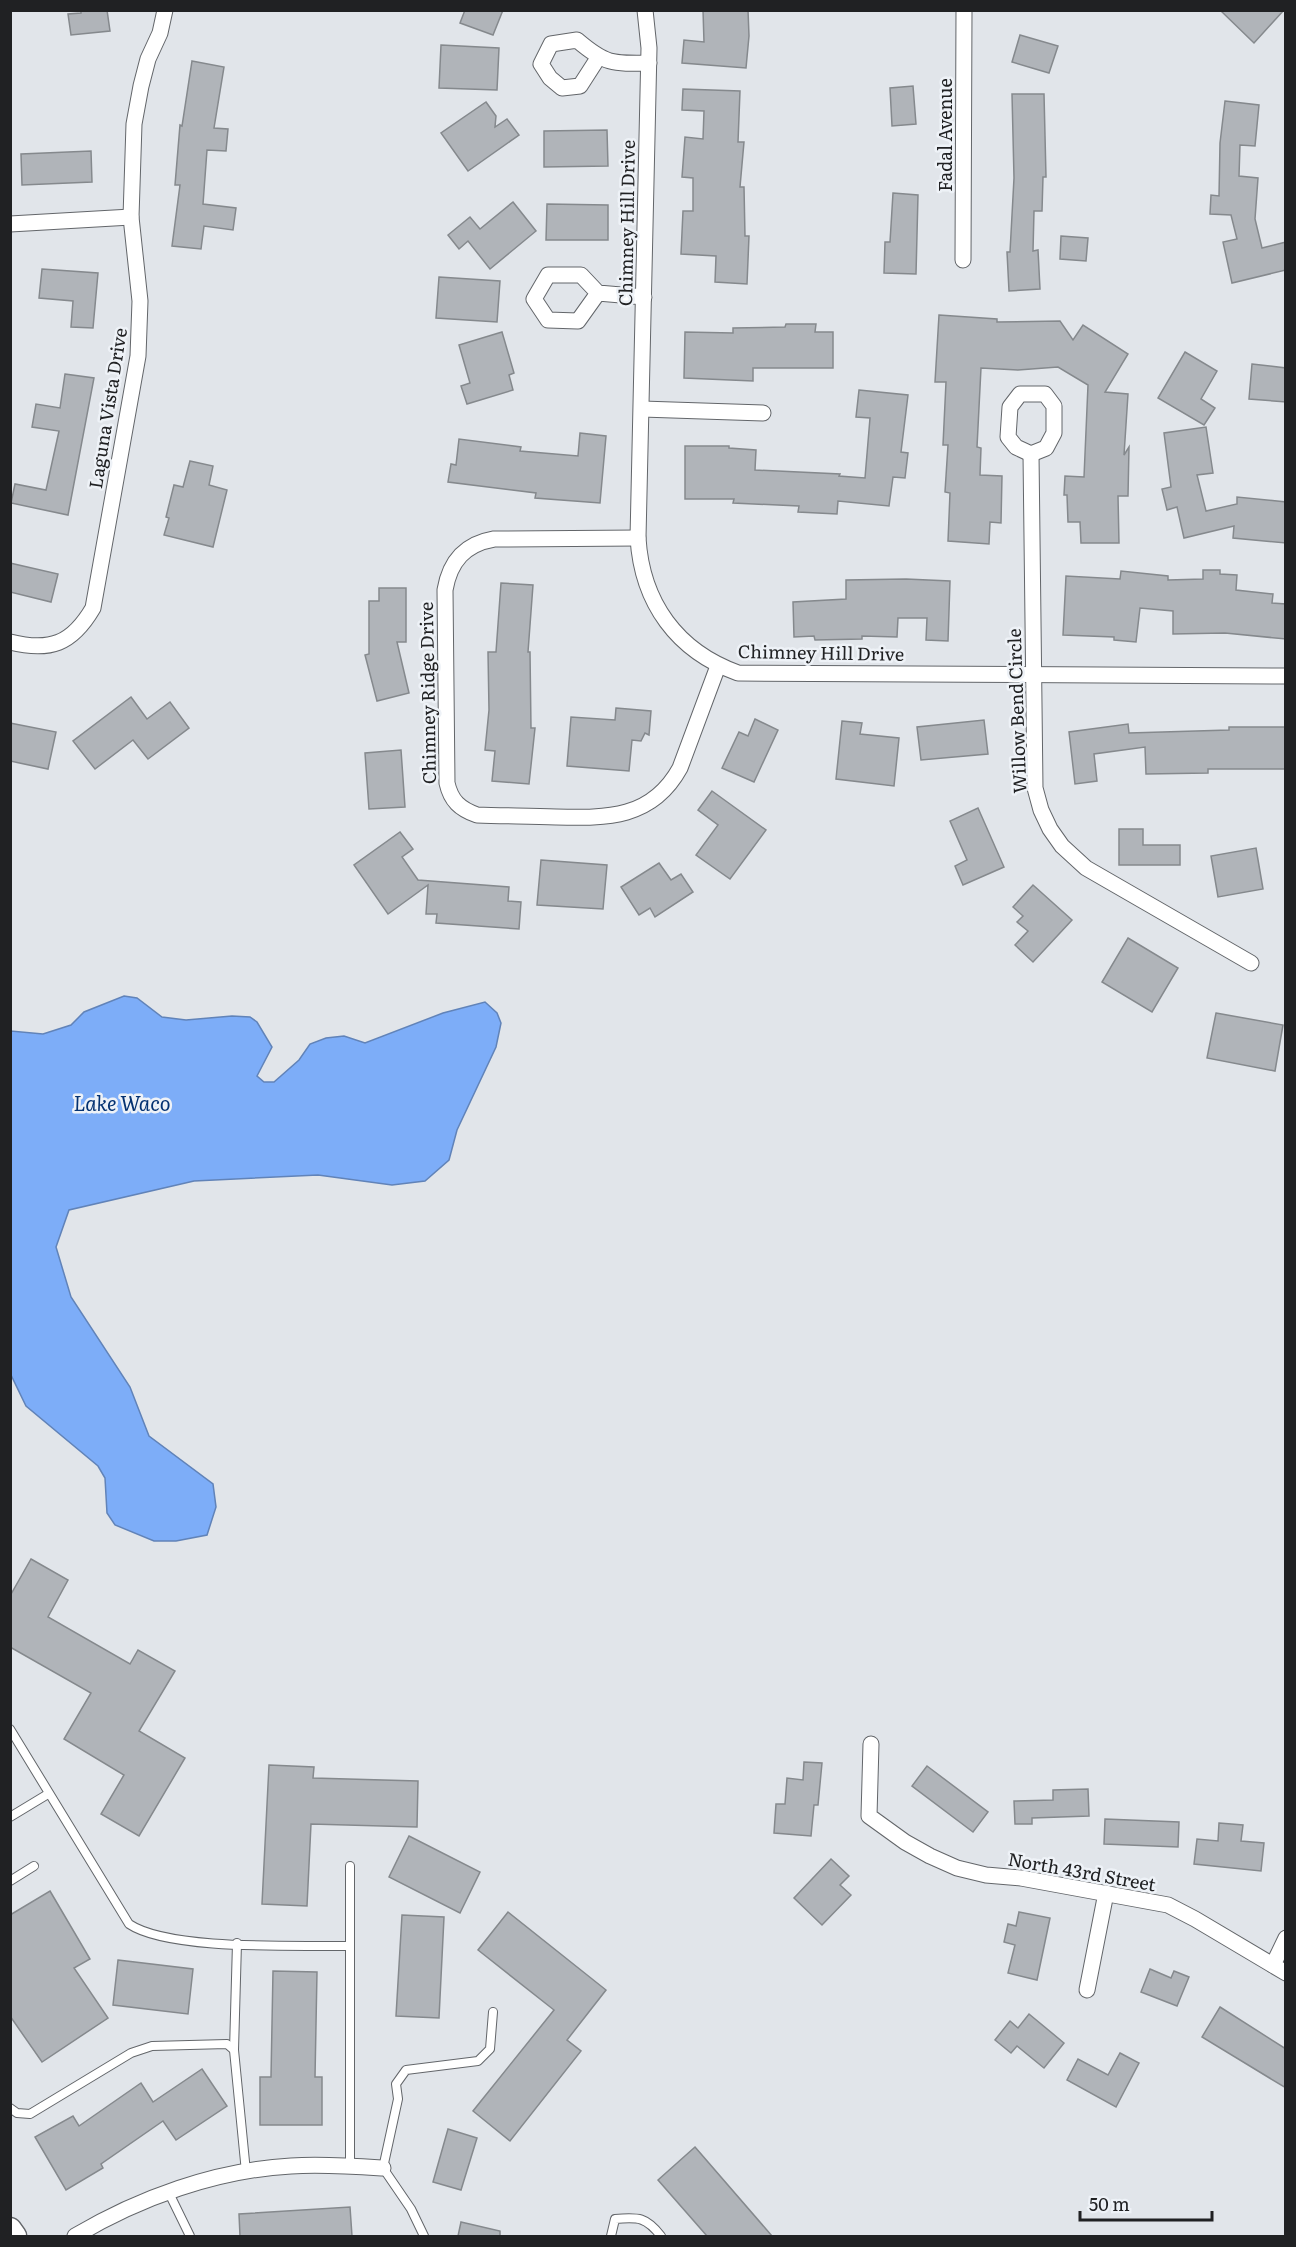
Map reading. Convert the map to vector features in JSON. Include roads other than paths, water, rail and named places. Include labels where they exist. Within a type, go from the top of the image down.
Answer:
[{"type":"main road","points":[[10,2229],[15,2236]]},
{"type":"street","name":"Laguna Vista Drive","points":[[10,642],[27,647],[56,644],[82,626],[93,608],[138,356],[140,301],[131,217],[132,158],[139,95],[148,59],[160,33],[165,10]]},
{"type":"street","name":"Chimney Hill Drive","points":[[645,10],[649,63],[638,538],[646,581],[662,616],[678,636],[696,653],[718,666],[738,673],[1286,676]]},
{"type":"street","name":"Fadal Avenue","points":[[963,260],[964,10]]},
{"type":"street","points":[[598,58],[621,64],[649,63]]},
{"type":"street","points":[[10,224],[131,217]]},
{"type":"street","points":[[598,293],[644,297]]},
{"type":"street","points":[[642,409],[763,413]]},
{"type":"street","name":"Willow Bend Circle","points":[[1031,454],[1035,788],[1041,810],[1062,846],[1086,868],[1251,963]]},
{"type":"street","name":"Chimney Ridge Drive","points":[[638,538],[494,539],[470,547],[454,562],[447,575],[445,590],[447,783],[450,794],[465,811],[477,815],[601,818],[630,812],[648,804],[674,779],[680,768],[718,666]]},
{"type":"street","name":"North 43rd Street","points":[[871,1744],[869,1816],[930,1857],[957,1868],[986,1875],[1021,1878],[1168,1905],[1279,1969]]},
{"type":"street","points":[[1087,1990],[1106,1893]]},
{"type":"street","points":[[1279,1969],[1286,1938]]},
{"type":"street","points":[[75,2236],[122,2211],[169,2193],[246,2172],[289,2166],[383,2168]]},
{"type":"lane","points":[[10,1729],[129,1924],[140,1931],[201,1942],[350,1946]]},
{"type":"lane","points":[[10,1817],[48,1794]]},
{"type":"lane","points":[[10,1881],[34,1866]]},
{"type":"lane","points":[[350,1866],[350,2166]]},
{"type":"lane","points":[[237,1943],[234,2050],[246,2172]]},
{"type":"lane","points":[[424,2236],[411,2209],[383,2168],[398,2099],[396,2084],[406,2070],[478,2061],[490,2049],[493,2012]]},
{"type":"lane","points":[[10,2109],[16,2113],[30,2114],[131,2053],[152,2046],[227,2044],[234,2050]]},
{"type":"lane","points":[[169,2193],[189,2236]]},
{"type":"lane","points":[[611,2236],[615,2219],[634,2218],[649,2222],[661,2236]]},
{"type":"water","name":"Lake Waco","points":[[124,996],[137,998],[162,1017],[186,1020],[232,1016],[250,1017],[257,1022],[272,1047],[257,1076],[264,1082],[274,1082],[299,1060],[310,1044],[326,1038],[344,1036],[365,1043],[443,1013],[485,1002],[497,1013],[501,1023],[496,1047],[457,1130],[449,1160],[425,1181],[392,1185],[318,1175],[194,1181],[69,1210],[56,1247],[71,1297],[130,1387],[149,1436],[213,1484],[216,1507],[207,1535],[176,1541],[154,1541],[115,1525],[107,1513],[105,1478],[98,1466],[26,1406],[11,1375],[11,1031],[43,1034],[71,1025],[84,1012]]}]
